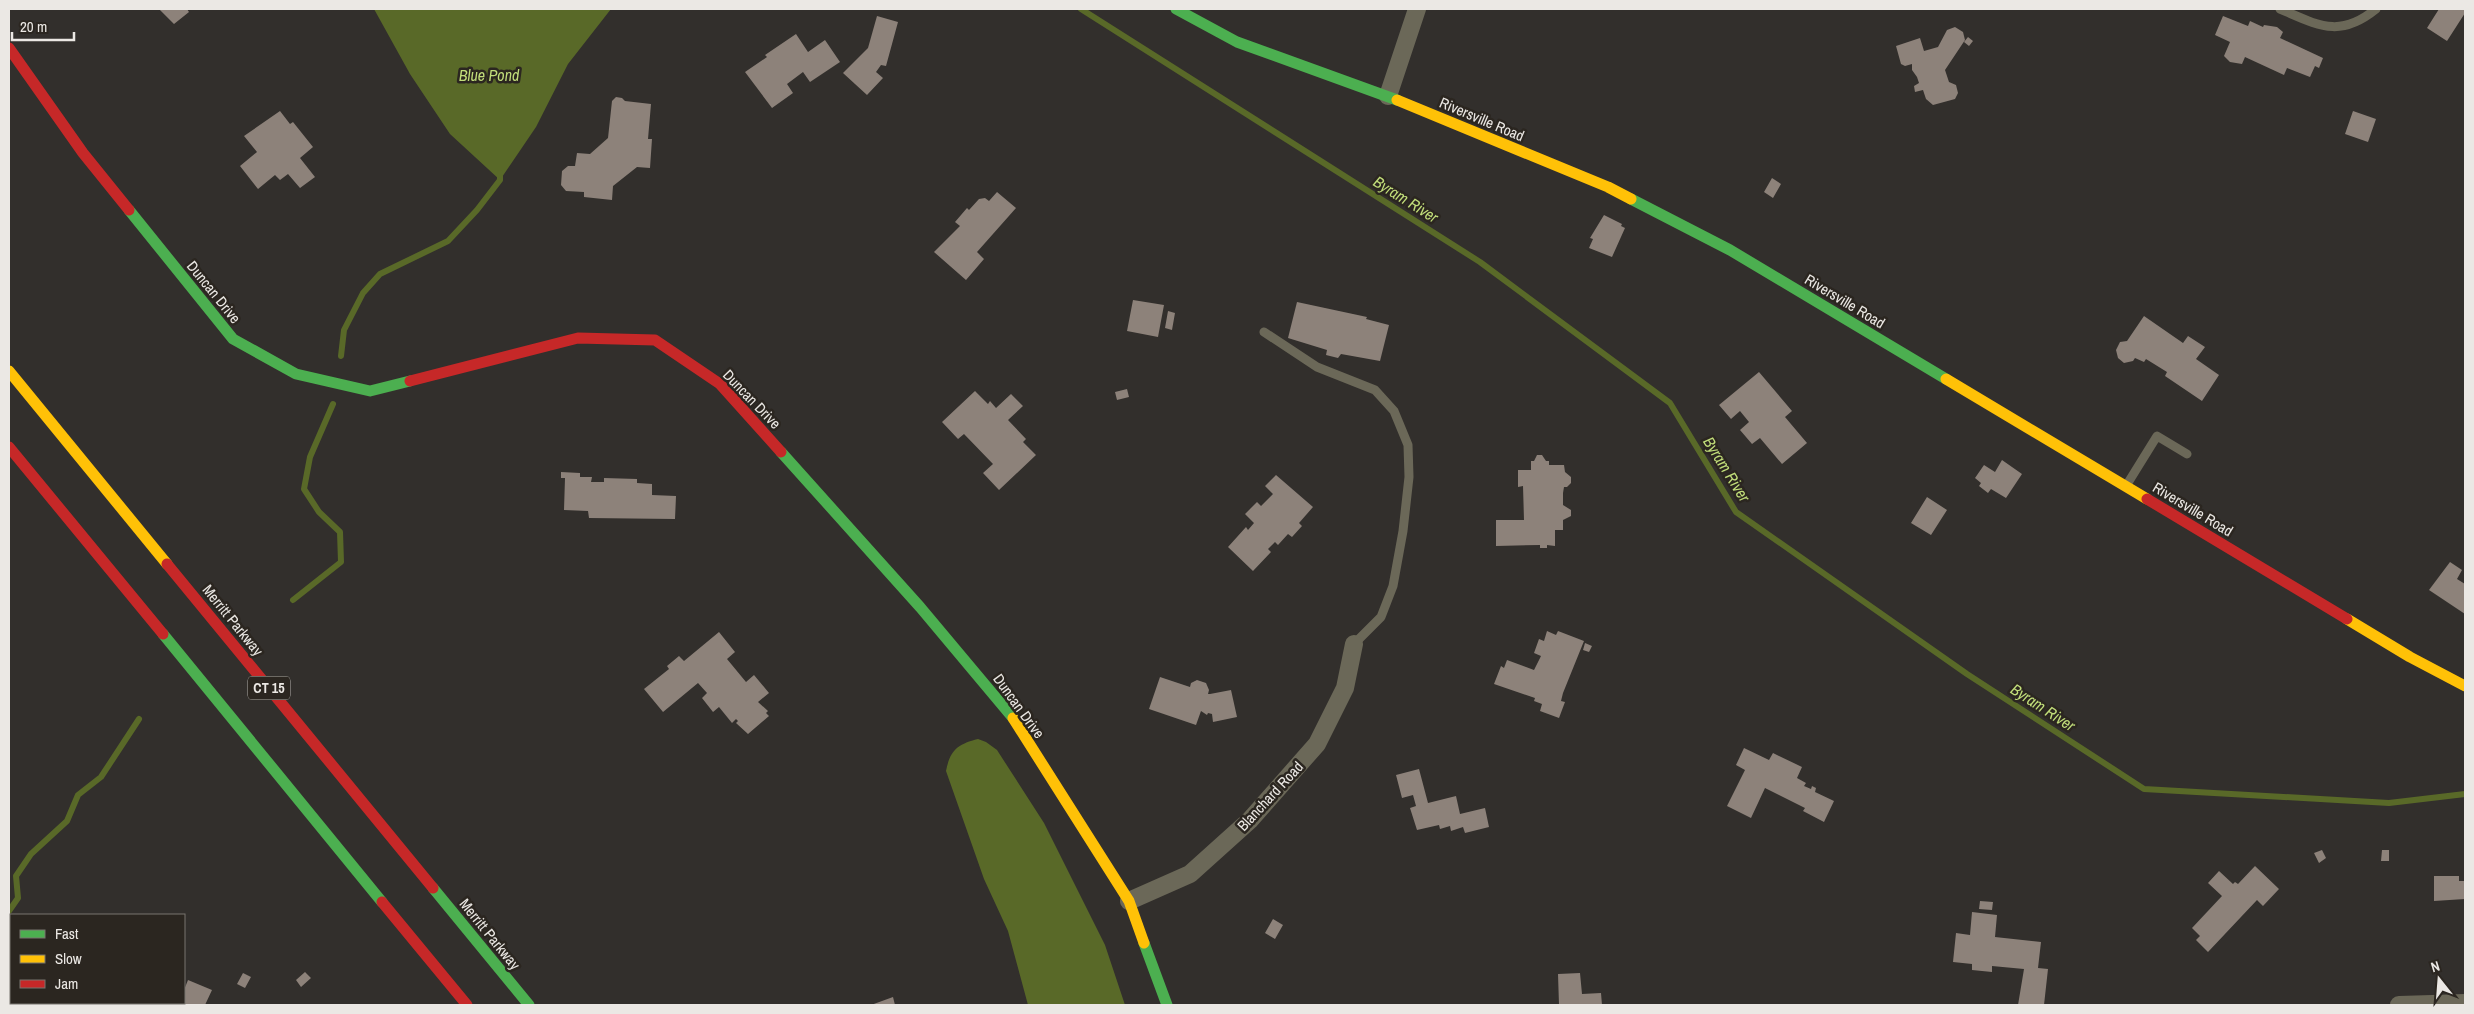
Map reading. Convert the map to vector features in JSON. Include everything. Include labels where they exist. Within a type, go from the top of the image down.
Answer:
[{"type":"main road","name":"Riversville Road","points":[[1176,9],[1237,42],[1388,96],[1608,186],[1730,250],[2410,657],[2465,686]]},
{"type":"main road","name":"Duncan Drive","points":[[9,48],[83,153],[233,339],[296,374],[370,391],[578,338],[655,340],[720,384],[920,607],[1011,715],[1129,901],[1167,1005]]},
{"type":"main road","name":"Merritt Parkway","points":[[9,371],[529,1005]]},
{"type":"main road","points":[[9,448],[467,1005]]},
{"type":"street","points":[[1388,96],[1417,9]]},
{"type":"street","name":"Blanchard Road","points":[[1129,901],[1190,874],[1250,820],[1317,744],[1345,688],[1354,644]]},
{"type":"street","points":[[2400,1005],[2465,1004]]},
{"type":"lane","points":[[2280,9],[2315,24],[2336,28],[2367,16],[2376,9]]},
{"type":"lane","points":[[1264,332],[1317,367],[1375,390],[1394,411],[1408,445],[1409,477],[1403,531],[1393,586],[1381,617],[1354,644]]},
{"type":"lane","points":[[2126,487],[2157,436],[2187,454]]},
{"type":"water","name":"Blue Pond","points":[[374,9],[611,9],[568,64],[536,127],[500,180],[450,134],[410,74]]},
{"type":"water","points":[[978,739],[997,750],[1044,823],[1105,945],[1125,1005],[1028,1005],[1008,931],[984,879],[946,771],[950,758],[956,749],[965,743]]},
{"type":"building","points":[[159,9],[187,9],[189,12],[174,24]]},
{"type":"building","points":[[2439,9],[2465,9],[2465,13],[2447,41],[2427,28]]},
{"type":"building","points":[[877,16],[898,22],[886,66],[881,65],[876,72],[883,78],[867,95],[843,73],[868,48]]},
{"type":"building","points":[[2223,16],[2248,26],[2250,21],[2263,27],[2264,25],[2277,27],[2283,32],[2280,38],[2323,58],[2319,68],[2315,66],[2310,77],[2287,68],[2284,75],[2245,57],[2242,64],[2230,62],[2224,56],[2230,42],[2215,35]]},
{"type":"building","points":[[1955,27],[1963,32],[1965,40],[1945,70],[1949,82],[1956,85],[1958,93],[1955,99],[1933,105],[1926,99],[1923,90],[1915,92],[1914,86],[1919,83],[1912,70],[1912,64],[1905,66],[1901,64],[1896,46],[1920,38],[1924,51],[1938,47],[1947,30]]},
{"type":"building","points":[[796,34],[808,52],[825,40],[840,62],[810,82],[803,72],[787,84],[793,93],[772,108],[745,72],[767,57],[765,55]]},
{"type":"building","points":[[1968,37],[1973,41],[1969,46],[1964,42]]},
{"type":"building","points":[[616,97],[622,98],[625,101],[651,104],[648,139],[652,139],[650,168],[637,167],[613,186],[612,200],[584,197],[584,192],[566,191],[561,185],[562,171],[568,166],[575,166],[577,153],[590,154],[608,138],[612,101]]},
{"type":"building","points":[[280,111],[290,124],[293,122],[313,147],[300,158],[315,177],[300,188],[288,174],[280,180],[275,175],[258,189],[240,166],[257,152],[244,136]]},
{"type":"building","points":[[2353,111],[2376,119],[2368,142],[2345,134]]},
{"type":"building","points":[[1772,178],[1781,184],[1773,198],[1764,192]]},
{"type":"building","points":[[997,192],[1016,208],[977,252],[984,259],[966,280],[934,252],[960,226],[955,222],[967,208],[969,210],[979,199],[985,198],[989,201]]},
{"type":"building","points":[[1604,215],[1622,224],[1621,226],[1625,228],[1612,257],[1589,248],[1593,239],[1590,238]]},
{"type":"building","points":[[1133,300],[1164,305],[1158,337],[1127,331]]},
{"type":"building","points":[[1297,302],[1367,317],[1366,319],[1389,325],[1380,361],[1341,354],[1338,358],[1326,355],[1327,350],[1288,338]]},
{"type":"building","points":[[1168,311],[1175,313],[1172,330],[1165,328]]},
{"type":"building","points":[[2144,316],[2183,343],[2188,336],[2205,347],[2196,359],[2219,375],[2202,401],[2165,376],[2167,372],[2146,359],[2144,362],[2135,358],[2133,361],[2124,363],[2118,358],[2116,350],[2120,342],[2127,341]]},
{"type":"building","points":[[1759,372],[1792,411],[1785,417],[1807,443],[1782,464],[1760,438],[1752,444],[1740,430],[1749,422],[1740,411],[1731,419],[1719,405]]},
{"type":"building","points":[[1127,389],[1129,397],[1117,400],[1115,392]]},
{"type":"building","points":[[975,391],[988,404],[990,401],[996,408],[1011,394],[1023,406],[1008,420],[1026,439],[1023,442],[1036,455],[999,490],[983,473],[993,464],[964,434],[958,439],[942,422]]},
{"type":"building","points":[[1537,455],[1542,455],[1546,461],[1549,461],[1549,465],[1564,465],[1565,472],[1571,477],[1571,483],[1564,487],[1563,505],[1571,510],[1571,516],[1563,520],[1563,530],[1555,530],[1555,546],[1547,545],[1547,548],[1540,548],[1540,545],[1496,546],[1496,520],[1524,520],[1523,486],[1518,487],[1518,470],[1531,470],[1531,461],[1534,461]]},
{"type":"building","points":[[2002,460],[2022,474],[2006,498],[1991,489],[1988,493],[1979,486],[1981,483],[1975,478],[1984,465],[1995,472]]},
{"type":"building","points":[[561,472],[580,473],[580,477],[592,477],[591,482],[604,482],[604,478],[637,479],[637,483],[652,484],[652,495],[676,496],[675,519],[589,518],[588,511],[564,510],[565,478],[561,478]]},
{"type":"building","points":[[1276,475],[1313,507],[1299,523],[1302,526],[1292,537],[1288,534],[1278,545],[1275,542],[1268,549],[1271,552],[1253,571],[1228,547],[1246,527],[1248,530],[1254,523],[1245,514],[1257,502],[1261,506],[1273,494],[1265,486]]},
{"type":"building","points":[[1927,497],[1947,510],[1931,535],[1911,523]]},
{"type":"building","points":[[2450,562],[2462,570],[2457,579],[2465,584],[2465,614],[2429,590]]},
{"type":"building","points":[[1547,631],[1556,635],[1558,631],[1584,641],[1563,693],[1561,701],[1565,702],[1559,718],[1540,711],[1542,704],[1534,701],[1535,698],[1494,684],[1501,666],[1504,668],[1507,660],[1534,670],[1541,656],[1534,653],[1539,639],[1544,641]]},
{"type":"building","points":[[719,632],[735,652],[727,659],[746,682],[754,675],[769,693],[758,702],[768,711],[766,713],[769,716],[748,734],[736,723],[738,721],[736,719],[732,723],[719,707],[713,712],[702,698],[707,693],[698,683],[663,712],[644,689],[669,669],[667,666],[679,656],[684,661]]},
{"type":"building","points":[[1585,643],[1592,646],[1589,652],[1583,650]]},
{"type":"building","points":[[1160,677],[1190,687],[1191,683],[1197,680],[1206,683],[1209,690],[1208,694],[1231,690],[1237,717],[1213,722],[1212,714],[1208,713],[1207,715],[1201,711],[1196,725],[1149,709]]},
{"type":"building","points":[[1744,748],[1769,760],[1773,753],[1802,767],[1797,778],[1806,783],[1804,786],[1811,789],[1812,786],[1816,788],[1815,792],[1834,801],[1824,822],[1803,811],[1805,808],[1765,788],[1751,818],[1727,806],[1745,770],[1736,765]]},
{"type":"building","points":[[1419,769],[1428,803],[1456,796],[1460,814],[1485,808],[1489,827],[1465,833],[1463,827],[1451,831],[1450,826],[1440,829],[1439,825],[1417,830],[1410,808],[1416,806],[1413,795],[1402,798],[1396,775]]},
{"type":"building","points":[[2322,850],[2326,858],[2319,863],[2314,853]]},
{"type":"building","points":[[2382,850],[2389,850],[2389,861],[2381,861]]},
{"type":"building","points":[[2255,866],[2279,889],[2263,906],[2257,900],[2208,952],[2196,940],[2200,936],[2192,928],[2222,896],[2208,883],[2219,871],[2233,884],[2235,882],[2238,884]]},
{"type":"building","points":[[2434,876],[2459,876],[2459,881],[2465,881],[2465,899],[2434,901]]},
{"type":"building","points":[[1980,901],[1993,902],[1992,910],[1979,909]]},
{"type":"building","points":[[1972,912],[1997,915],[1995,937],[2041,942],[2038,968],[2048,969],[2044,1005],[2018,1005],[2024,969],[1992,966],[1992,972],[1972,970],[1972,964],[1953,962],[1956,933],[1970,935]]},
{"type":"building","points":[[1273,919],[1283,925],[1275,939],[1265,933]]},
{"type":"building","points":[[305,972],[311,978],[301,987],[296,980]]},
{"type":"building","points":[[243,973],[251,977],[245,988],[237,984]]},
{"type":"building","points":[[1580,973],[1582,994],[1601,993],[1602,1005],[1559,1005],[1558,974]]},
{"type":"building","points":[[188,980],[212,990],[205,1005],[122,1005],[185,1004],[185,988]]},
{"type":"building","points":[[893,997],[895,1005],[871,1005]]},
{"type":"waterway","name":"Byram River","points":[[1081,9],[1480,262],[1670,403],[1736,512],[1967,674],[2144,789],[2389,803],[2465,794]]},
{"type":"waterway","points":[[341,356],[344,330],[363,293],[380,274],[448,241],[477,210],[500,180],[500,173]]},
{"type":"waterway","points":[[293,600],[341,562],[340,532],[319,512],[304,489],[310,457],[333,404]]},
{"type":"waterway","points":[[9,911],[18,898],[16,876],[31,854],[67,821],[78,795],[101,777],[139,719]]},
{"type":"traffic: fast","points":[[1176,9],[1237,42],[1397,100]]},
{"type":"traffic: fast","points":[[1631,199],[1730,250],[1946,379]]},
{"type":"traffic: fast","points":[[129,210],[233,339],[296,374],[370,391],[410,381]]},
{"type":"traffic: fast","points":[[781,452],[920,607],[1013,718]]},
{"type":"traffic: fast","points":[[163,634],[382,902]]},
{"type":"traffic: fast","points":[[433,888],[529,1005]]},
{"type":"traffic: fast","points":[[1144,943],[1167,1005]]},
{"type":"traffic: slow","points":[[1397,100],[1608,187],[1631,199]]},
{"type":"traffic: slow","points":[[9,371],[167,564]]},
{"type":"traffic: slow","points":[[1946,379],[2147,499]]},
{"type":"traffic: slow","points":[[2347,619],[2410,657],[2465,686]]},
{"type":"traffic: slow","points":[[1013,718],[1129,901],[1144,943]]},
{"type":"traffic: jam","points":[[9,48],[83,153],[129,210]]},
{"type":"traffic: jam","points":[[410,381],[578,338],[655,340],[720,384],[781,452]]},
{"type":"traffic: jam","points":[[9,447],[163,634]]},
{"type":"traffic: jam","points":[[2147,499],[2347,619]]},
{"type":"traffic: jam","points":[[167,564],[433,888]]},
{"type":"traffic: jam","points":[[382,902],[467,1005]]}]
